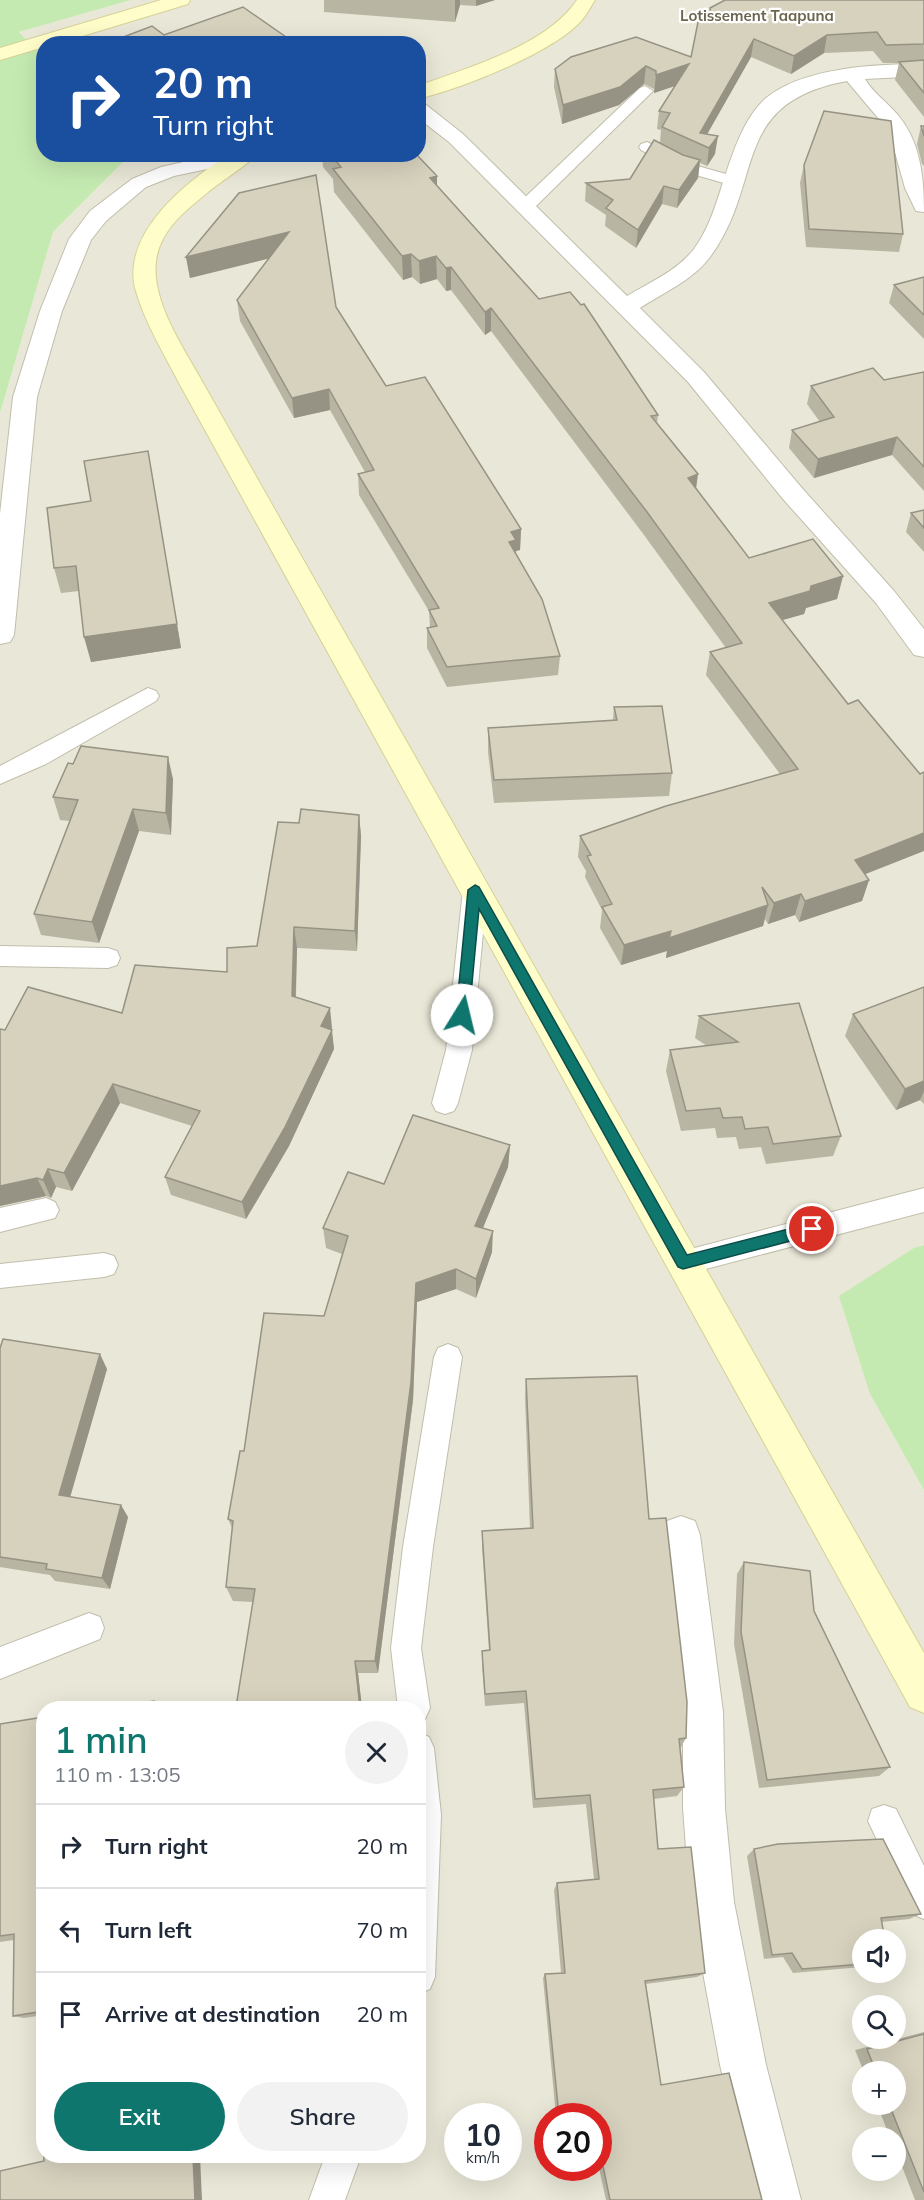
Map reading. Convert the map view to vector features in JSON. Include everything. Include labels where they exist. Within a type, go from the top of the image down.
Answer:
[{"type":"main road","points":[[60,36],[181,0]]},
{"type":"main road","points":[[426,90],[538,43],[574,20],[586,0]]},
{"type":"main road","points":[[0,54],[36,43]]},
{"type":"main road","points":[[236,162],[179,204],[161,222],[145,254],[148,294],[191,383],[924,1694]]},
{"type":"street","points":[[627,306],[677,276],[701,255],[716,228],[735,182],[743,155],[762,116],[775,101],[803,87],[853,74],[924,70]]},
{"type":"street","points":[[853,74],[869,100],[899,130],[911,164],[916,192],[924,206]]},
{"type":"street","points":[[426,114],[456,138],[583,268],[627,306],[696,377],[792,493],[877,588],[924,648]]},
{"type":"street","points":[[0,634],[25,397],[51,311],[80,239],[98,216],[139,183],[168,171],[211,162]]},
{"type":"street","points":[[681,1535],[703,1712],[704,1808],[712,1902],[743,2065],[777,2200]]},
{"type":"lane","points":[[525,207],[645,92]]},
{"type":"lane","points":[[647,147],[688,168],[735,182]]},
{"type":"lane","points":[[0,776],[38,758],[148,696]]},
{"type":"lane","points":[[445,1103],[459,1050],[475,890]]},
{"type":"lane","points":[[0,956],[108,958]]},
{"type":"lane","points":[[683,1263],[924,1200]]},
{"type":"lane","points":[[0,1220],[46,1210]]},
{"type":"lane","points":[[0,1276],[104,1265]]},
{"type":"lane","points":[[413,1701],[406,1648],[418,1547],[448,1357]]},
{"type":"lane","points":[[0,1663],[89,1628]]},
{"type":"lane","points":[[884,1821],[924,1902]]},
{"type":"lane","points":[[327,2200],[340,2163]]},
{"type":"shaded area","points":[[131,0],[924,0],[924,1245],[914,1248],[870,1394],[924,1490],[924,2200],[0,2200],[0,413],[53,232],[123,162],[426,162],[426,36],[36,36],[36,50],[19,32]]},
{"type":"green space","points":[[0,0],[131,0],[19,32],[36,50],[36,162],[123,162],[53,232],[0,413]]},
{"type":"green space","points":[[924,1245],[924,1490],[870,1394],[839,1296],[914,1248]]},
{"type":"building","points":[[725,0],[924,0],[924,44],[886,45],[877,32],[827,35],[794,56],[754,39],[700,133],[718,136],[709,148],[662,127],[670,113],[659,111],[689,64],[656,75],[656,71],[646,66],[620,87],[563,105],[555,69],[571,57],[636,37],[691,57],[699,17],[711,13],[710,8]]},
{"type":"building","points":[[243,7],[285,36],[126,36],[152,26],[164,35]]},
{"type":"building","points":[[924,60],[924,93],[899,62]]},
{"type":"building","points":[[824,111],[891,121],[903,234],[809,229],[804,165]]},
{"type":"building","points":[[654,140],[683,155],[700,160],[679,190],[664,186],[638,230],[606,208],[613,200],[586,183],[630,179]]},
{"type":"building","points":[[337,162],[424,162],[437,176],[430,178],[539,299],[570,292],[581,305],[584,304],[658,415],[651,416],[698,474],[688,478],[749,558],[813,539],[843,576],[811,586],[810,591],[769,603],[848,704],[858,700],[920,774],[924,772],[924,833],[855,860],[869,880],[805,901],[801,894],[774,903],[762,887],[768,905],[669,938],[671,931],[624,945],[602,907],[612,904],[587,856],[591,855],[580,836],[666,806],[798,769],[710,652],[742,643],[647,512],[491,308],[485,312],[451,267],[446,268],[436,256],[419,261],[411,254],[402,256],[333,169],[341,167]]},
{"type":"building","points":[[316,175],[336,307],[386,386],[425,377],[521,529],[511,532],[516,540],[509,542],[542,599],[560,656],[447,667],[427,628],[437,626],[429,610],[439,608],[358,474],[374,470],[329,389],[292,398],[237,300],[289,232],[186,257],[239,193]]},
{"type":"building","points":[[924,277],[924,315],[894,285]]},
{"type":"building","points":[[873,368],[884,380],[924,372],[924,467],[897,437],[818,459],[792,430],[834,417],[811,386]]},
{"type":"building","points":[[148,451],[177,624],[84,637],[76,566],[54,568],[47,508],[91,501],[84,461]]},
{"type":"building","points":[[924,510],[924,528],[911,513]]},
{"type":"building","points":[[662,706],[672,773],[494,780],[488,728],[617,720],[614,707]]},
{"type":"building","points":[[81,746],[168,757],[166,813],[133,809],[92,922],[34,914],[78,800],[53,797],[68,763],[73,764]]},
{"type":"building","points":[[301,809],[359,815],[355,931],[294,927],[292,996],[330,1008],[321,1026],[332,1030],[285,1127],[242,1202],[165,1177],[200,1111],[113,1084],[64,1173],[48,1169],[43,1180],[37,1178],[0,1186],[0,1029],[5,1030],[28,987],[122,1013],[135,965],[227,972],[227,948],[257,946],[278,822],[299,823]]},
{"type":"building","points":[[924,987],[924,1081],[905,1089],[853,1014]]},
{"type":"building","points":[[799,1003],[841,1136],[773,1144],[768,1127],[745,1129],[742,1117],[723,1118],[720,1108],[686,1111],[670,1050],[738,1042],[699,1016]]},
{"type":"building","points":[[413,1115],[510,1145],[475,1226],[493,1231],[476,1279],[456,1269],[416,1283],[411,1382],[375,1661],[355,1661],[359,1701],[237,1701],[255,1589],[226,1587],[233,1521],[228,1519],[240,1451],[244,1451],[264,1313],[324,1316],[348,1236],[323,1228],[348,1172],[384,1184]]},
{"type":"building","points":[[3,1339],[100,1354],[59,1495],[121,1505],[102,1578],[46,1569],[47,1564],[0,1557],[0,1348]]},
{"type":"building","points":[[637,1376],[649,1519],[666,1518],[687,1702],[686,1738],[679,1739],[684,1787],[653,1790],[658,1849],[691,1847],[705,1973],[645,1981],[661,2085],[729,2073],[762,2200],[610,2200],[606,2181],[612,2181],[612,2103],[558,2103],[545,1974],[565,1973],[557,1883],[599,1879],[590,1795],[535,1799],[526,1691],[485,1694],[482,1651],[490,1650],[482,1531],[533,1528],[526,1379]]},
{"type":"building","points":[[744,1562],[810,1571],[814,1611],[890,1767],[767,1780],[741,1632]]},
{"type":"building","points":[[36,1718],[36,2012],[13,2016],[14,1934],[0,1936],[0,1724]]},
{"type":"building","points":[[883,1839],[921,1914],[881,1918],[883,1929],[852,1929],[852,1965],[802,1969],[792,1953],[772,1955],[754,1849],[778,1844]]},
{"type":"building","points":[[924,2034],[924,2192],[906,2147],[906,2127],[898,2127],[893,2115],[906,2115],[906,2061],[872,2061],[867,2049],[906,2049],[906,2039]]},
{"type":"building","points":[[36,2163],[193,2163],[195,2200],[0,2200],[0,2171]]},
{"type":"district","name":"Lotissement Taapuna","points":[[757,15]]},
{"type":"route","points":[[462,1015],[467,986],[475,890],[683,1263],[812,1229]]}]
